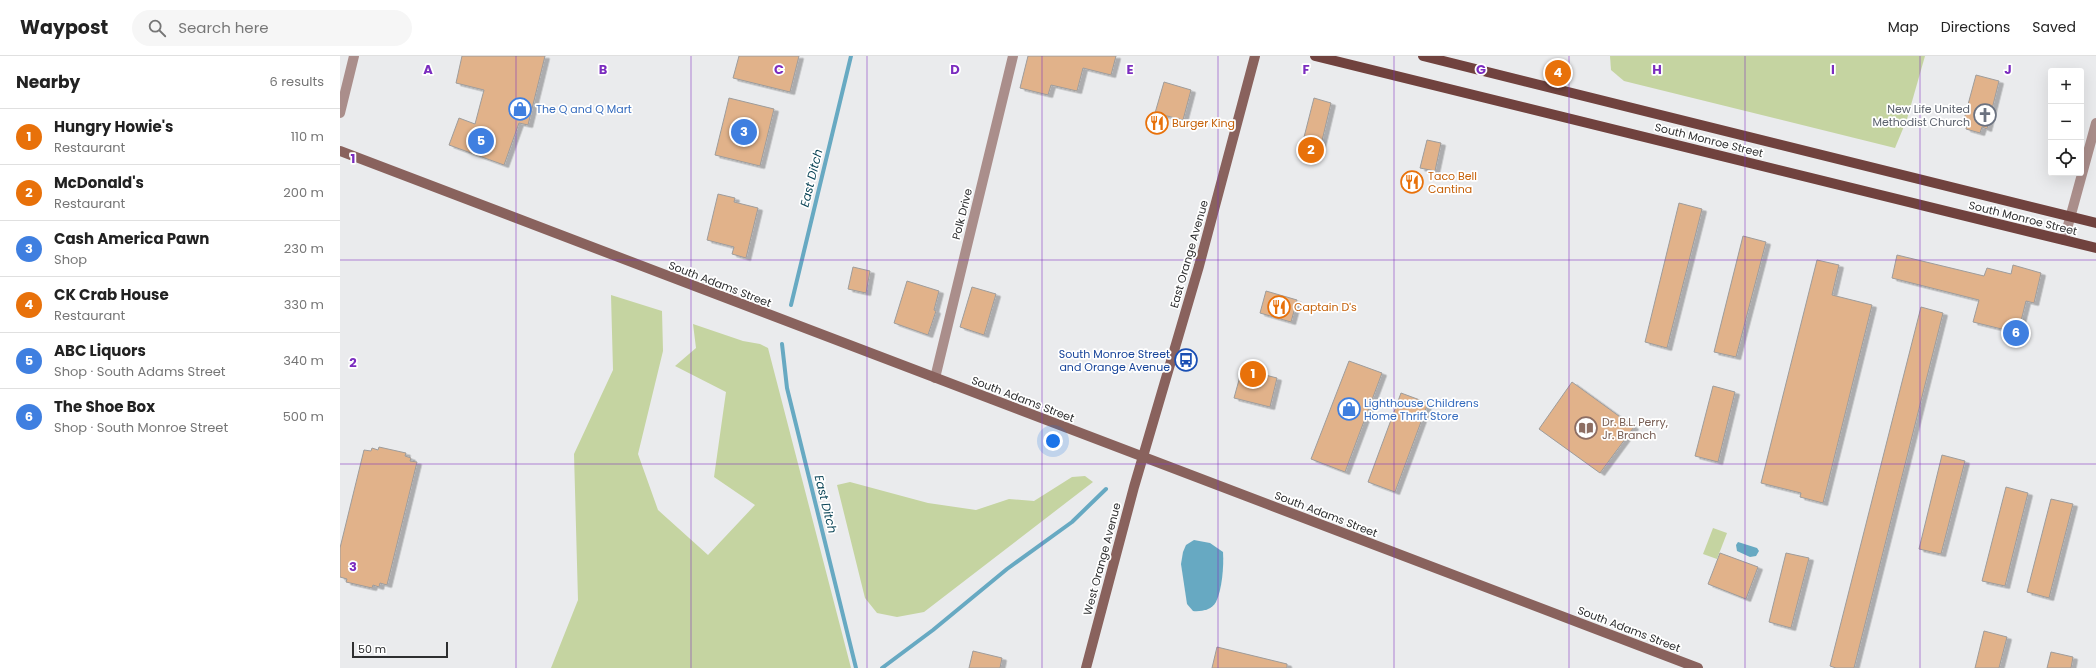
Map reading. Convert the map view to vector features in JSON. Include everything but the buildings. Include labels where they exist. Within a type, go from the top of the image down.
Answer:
[{"type":"main road","name":"East Orange Avenue","points":[[1143,457],[1199,266],[1255,56]]},
{"type":"main road","name":"South Monroe Street","points":[[1315,56],[2096,248]]},
{"type":"main road","name":"South Monroe Street","points":[[1423,56],[2096,223]]},
{"type":"main road","name":"South Adams Street","points":[[340,151],[1698,668]]},
{"type":"main road","name":"West Orange Avenue","points":[[1086,668],[1143,457]]},
{"type":"street","points":[[340,113],[354,56]]},
{"type":"street","name":"Polk Drive","points":[[935,378],[1013,56]]},
{"type":"street","points":[[2064,240],[2096,123]]},
{"type":"green space","points":[[1610,56],[1925,56],[1907,119],[1895,148],[1624,81],[1611,70]]},
{"type":"green space","points":[[611,295],[662,311],[663,351],[638,454],[658,510],[708,555],[755,505],[714,477],[726,392],[675,366],[696,348],[693,324],[743,341],[760,344],[768,348],[851,668],[551,668],[578,600],[574,454],[613,370]]},
{"type":"green space","points":[[1085,476],[1093,482],[924,612],[897,617],[877,613],[865,598],[837,485],[850,482],[928,503],[976,510],[1009,499],[1034,501],[1072,477]]},
{"type":"green space","points":[[1713,528],[1727,533],[1717,559],[1703,554]]},
{"type":"water","points":[[1194,540],[1210,543],[1223,552],[1222,578],[1220,591],[1216,602],[1212,607],[1199,611],[1193,611],[1187,604],[1181,564],[1186,545]]},
{"type":"water","points":[[1738,542],[1757,548],[1759,551],[1756,556],[1750,557],[1737,551],[1736,545]]},
{"type":"waterway","name":"East Ditch","points":[[791,305],[851,56]]},
{"type":"waterway","name":"East Ditch","points":[[782,344],[787,388],[856,668]]},
{"type":"waterway","points":[[882,668],[933,630],[1007,569],[1072,522],[1106,489]]},
{"type":"place","name":"CK Crab House","points":[[1558,73]]},
{"type":"place","name":"The Q and Q Mart","points":[[520,109]]},
{"type":"place","name":"New Life United Methodist Church","points":[[1985,115]]},
{"type":"place","name":"Burger King","points":[[1157,123]]},
{"type":"place","name":"Cash America Pawn","points":[[744,132]]},
{"type":"place","name":"ABC Liquors","points":[[481,141]]},
{"type":"place","name":"McDonald's","points":[[1311,150]]},
{"type":"place","name":"Taco Bell Cantina","points":[[1412,182]]},
{"type":"place","name":"Captain D's","points":[[1279,307]]},
{"type":"place","name":"The Shoe Box","points":[[2016,333]]},
{"type":"place","name":"South Monroe Street and Orange Avenue","points":[[1186,360]]},
{"type":"place","name":"Hungry Howie's","points":[[1253,374]]},
{"type":"place","name":"Lighthouse Childrens Home Thrift Store","points":[[1349,409]]},
{"type":"place","name":"Dr. B.L. Perry, Jr. Branch","points":[[1586,428]]}]
